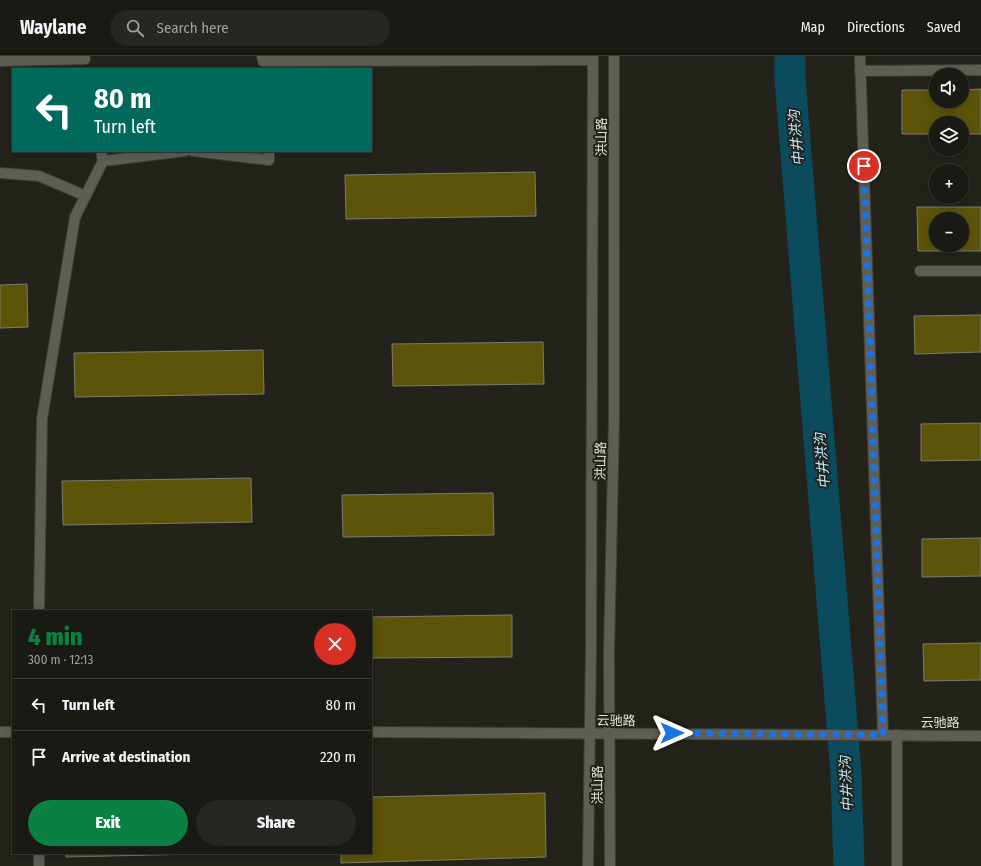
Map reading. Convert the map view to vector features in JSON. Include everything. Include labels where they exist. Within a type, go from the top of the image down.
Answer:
[{"type":"street","name":"洪山路","points":[[610,866],[609,652],[614,419],[614,56]]},
{"type":"street","points":[[860,56],[883,735]]},
{"type":"street","name":"洪山路","points":[[588,866],[593,58]]},
{"type":"street","points":[[263,62],[593,58]]},
{"type":"street","points":[[0,61],[85,61]]},
{"type":"street","points":[[860,71],[981,70]]},
{"type":"street","points":[[39,610],[42,420],[75,217],[86,196],[102,156],[168,152]]},
{"type":"street","points":[[201,152],[269,160],[269,152]]},
{"type":"street","points":[[0,173],[40,176],[86,196]]},
{"type":"street","points":[[920,271],[981,271]]},
{"type":"street","points":[[0,732],[12,732]]},
{"type":"street","name":"云驰路","points":[[372,732],[981,736]]},
{"type":"street","points":[[896,866],[897,735]]},
{"type":"street","points":[[39,854],[39,866]]},
{"type":"building","points":[[981,89],[981,134],[969,134],[969,116],[929,116],[929,134],[902,134],[902,90],[929,90],[929,108],[969,108],[969,90]]},
{"type":"building","points":[[535,172],[536,216],[346,219],[345,175]]},
{"type":"building","points":[[917,207],[981,207],[981,251],[969,251],[969,212],[929,212],[929,251],[918,251]]},
{"type":"building","points":[[27,284],[28,327],[0,328],[0,285]]},
{"type":"building","points":[[981,315],[981,352],[915,354],[914,316]]},
{"type":"building","points":[[543,342],[544,384],[393,386],[392,344]]},
{"type":"building","points":[[263,350],[264,394],[75,397],[74,353]]},
{"type":"building","points":[[981,423],[981,460],[921,461],[921,424]]},
{"type":"building","points":[[251,478],[252,522],[63,525],[62,481]]},
{"type":"building","points":[[493,493],[494,535],[343,537],[342,495]]},
{"type":"building","points":[[981,538],[981,576],[922,577],[922,539]]},
{"type":"building","points":[[512,615],[512,657],[372,658],[372,617]]},
{"type":"building","points":[[981,643],[981,680],[924,681],[923,644]]},
{"type":"building","points":[[545,793],[546,857],[341,863],[341,854],[372,854],[372,797]]},
{"type":"building","points":[[66,854],[196,854],[66,857]]},
{"type":"waterway","name":"中井洪沟","points":[[790,56],[790,79],[846,774],[849,866]]},
{"type":"route","points":[[672,733],[883,735],[864,166]]}]
